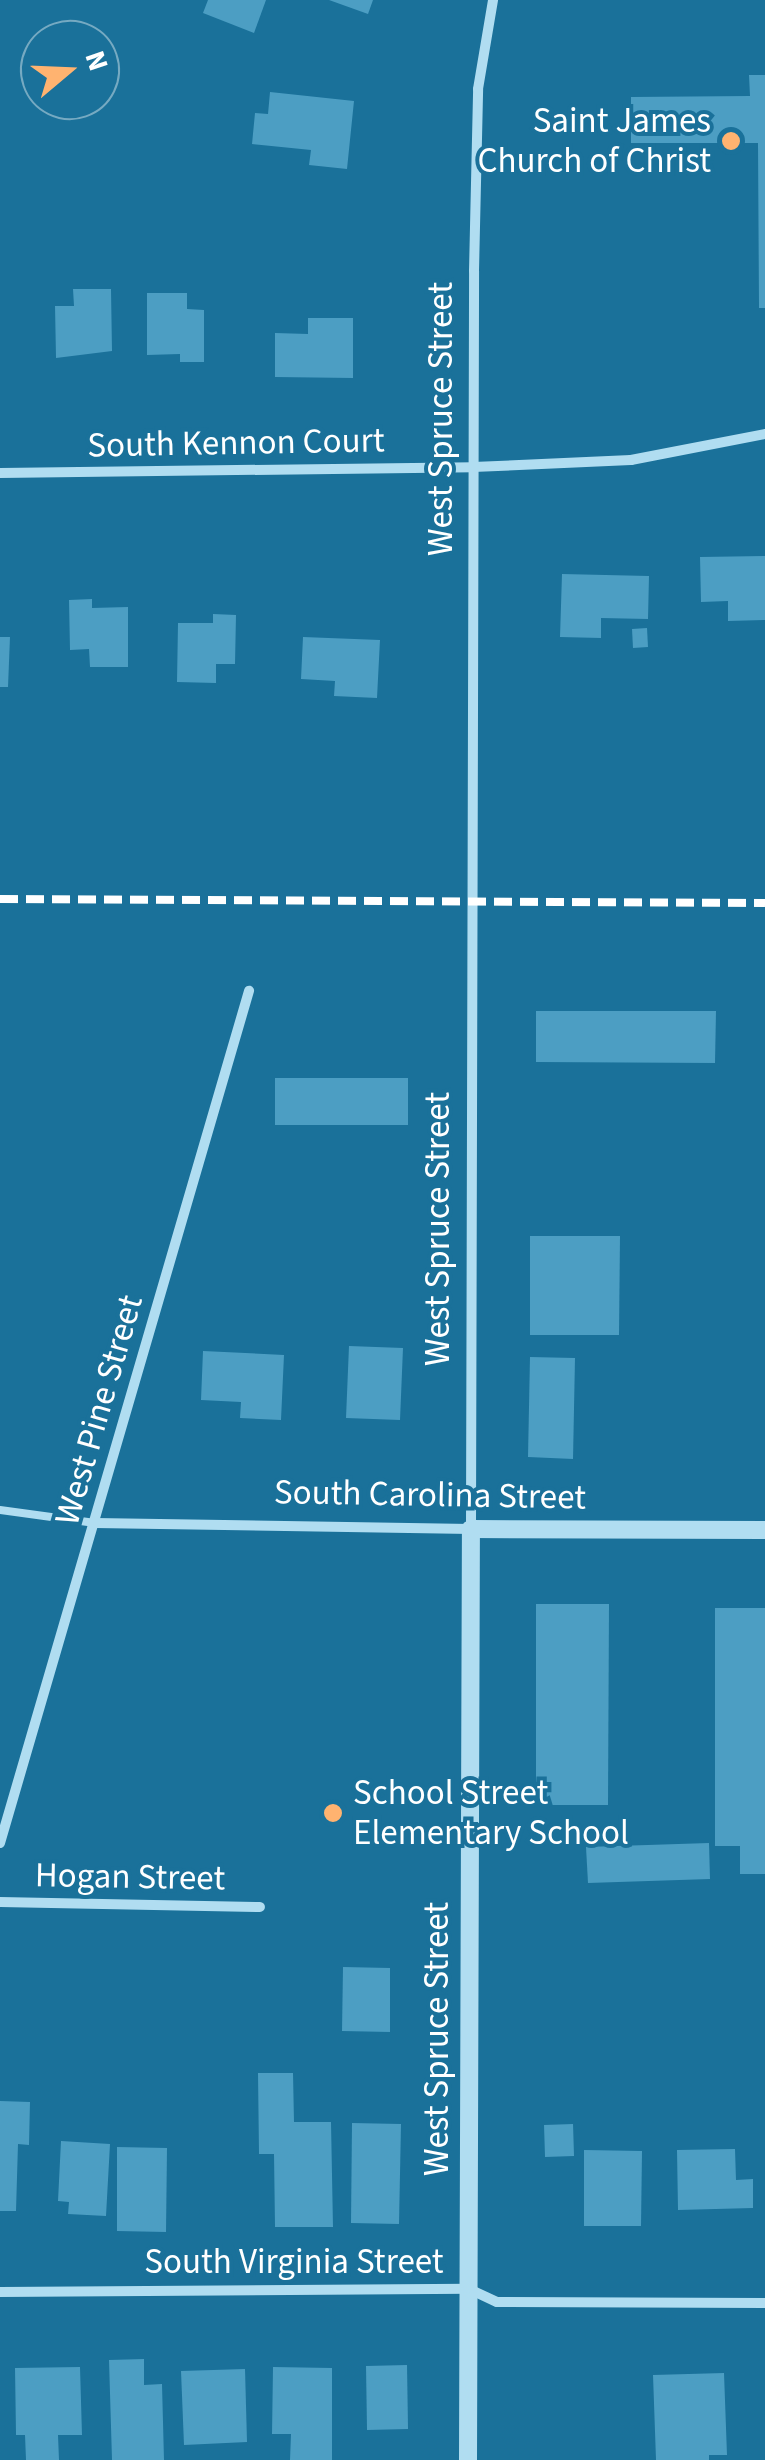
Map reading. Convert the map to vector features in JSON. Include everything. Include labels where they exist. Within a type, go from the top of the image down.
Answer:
[{"type":"street","name":"West Spruce Street","points":[[468,2460],[473,467],[478,90],[493,0]]},
{"type":"street","name":"South Kennon Court","points":[[0,473],[473,467],[631,460],[701,450],[765,434]]},
{"type":"street","name":"West Pine Street","points":[[0,1844],[250,991]]},
{"type":"street","name":"South Carolina Street","points":[[95,1524],[765,1530]]},
{"type":"street","name":"Hogan Street","points":[[0,1902],[260,1907]]},
{"type":"street","name":"South Virginia Street","points":[[0,2292],[469,2288],[498,2302],[765,2303]]},
{"type":"lane","points":[[0,1510],[95,1524]]},
{"type":"building","points":[[208,0],[266,0],[254,33],[203,13]]},
{"type":"building","points":[[329,0],[373,0],[368,14]]},
{"type":"building","points":[[749,75],[765,75],[765,308],[759,308],[758,143],[631,143],[631,97],[750,96]]},
{"type":"building","points":[[270,92],[354,101],[347,169],[309,165],[311,150],[252,144],[255,113],[268,114]]},
{"type":"building","points":[[73,289],[111,289],[112,351],[56,358],[55,306],[74,306]]},
{"type":"building","points":[[147,293],[187,293],[187,309],[204,310],[204,362],[180,362],[180,354],[147,355]]},
{"type":"building","points":[[308,318],[353,318],[353,378],[275,377],[275,333],[308,334]]},
{"type":"building","points":[[765,556],[765,620],[728,621],[728,601],[701,602],[700,557]]},
{"type":"building","points":[[562,574],[649,576],[648,619],[601,618],[601,638],[560,637]]},
{"type":"building","points":[[92,599],[92,608],[128,607],[128,667],[90,667],[89,649],[70,650],[69,600]]},
{"type":"building","points":[[213,614],[236,615],[235,664],[216,664],[216,683],[177,682],[178,623],[213,623]]},
{"type":"building","points":[[647,628],[648,647],[633,648],[632,629]]},
{"type":"building","points":[[0,637],[10,637],[8,687],[0,687]]},
{"type":"building","points":[[303,637],[380,640],[377,698],[334,696],[335,681],[301,679]]},
{"type":"building","points":[[536,1011],[716,1011],[715,1063],[536,1062]]},
{"type":"building","points":[[275,1078],[408,1078],[408,1125],[275,1125]]},
{"type":"building","points":[[530,1236],[620,1236],[619,1335],[530,1335]]},
{"type":"building","points":[[349,1346],[403,1348],[400,1420],[346,1418]]},
{"type":"building","points":[[203,1351],[284,1355],[281,1420],[240,1418],[241,1402],[201,1400]]},
{"type":"building","points":[[530,1357],[575,1358],[573,1459],[528,1457]]},
{"type":"building","points":[[536,1604],[609,1604],[608,1805],[536,1805]]},
{"type":"building","points":[[715,1608],[765,1608],[765,1874],[740,1874],[740,1846],[715,1846]]},
{"type":"building","points":[[709,1843],[710,1879],[588,1883],[586,1847]]},
{"type":"building","points":[[343,1967],[390,1968],[390,2032],[342,2031]]},
{"type":"building","points":[[258,2073],[293,2073],[294,2122],[331,2122],[333,2227],[275,2227],[274,2154],[259,2154]]},
{"type":"building","points":[[0,2101],[30,2102],[29,2145],[18,2144],[16,2211],[0,2211]]},
{"type":"building","points":[[352,2123],[401,2124],[399,2224],[351,2223]]},
{"type":"building","points":[[573,2124],[574,2156],[545,2157],[544,2125]]},
{"type":"building","points":[[61,2141],[110,2144],[106,2216],[68,2214],[69,2202],[58,2201]]},
{"type":"building","points":[[117,2147],[167,2148],[166,2232],[117,2231]]},
{"type":"building","points":[[735,2149],[736,2180],[753,2179],[753,2208],[678,2210],[677,2150]]},
{"type":"building","points":[[584,2150],[642,2151],[641,2226],[584,2226]]},
{"type":"building","points":[[144,2359],[144,2385],[162,2384],[164,2460],[112,2460],[109,2360]]},
{"type":"building","points":[[407,2365],[408,2429],[367,2430],[366,2366]]},
{"type":"building","points":[[80,2367],[82,2435],[58,2435],[59,2460],[26,2460],[25,2435],[16,2435],[15,2368]]},
{"type":"building","points":[[273,2367],[332,2368],[332,2460],[290,2460],[291,2434],[272,2434]]},
{"type":"building","points":[[245,2369],[247,2442],[184,2445],[181,2371]]},
{"type":"building","points":[[724,2373],[727,2455],[709,2455],[709,2460],[656,2460],[653,2375]]},
{"type":"railway","points":[[0,899],[765,903]]},
{"type":"place","name":"Saint James Church of Christ","points":[[731,141]]},
{"type":"place","name":"School Street Elementary School","points":[[333,1813]]}]
